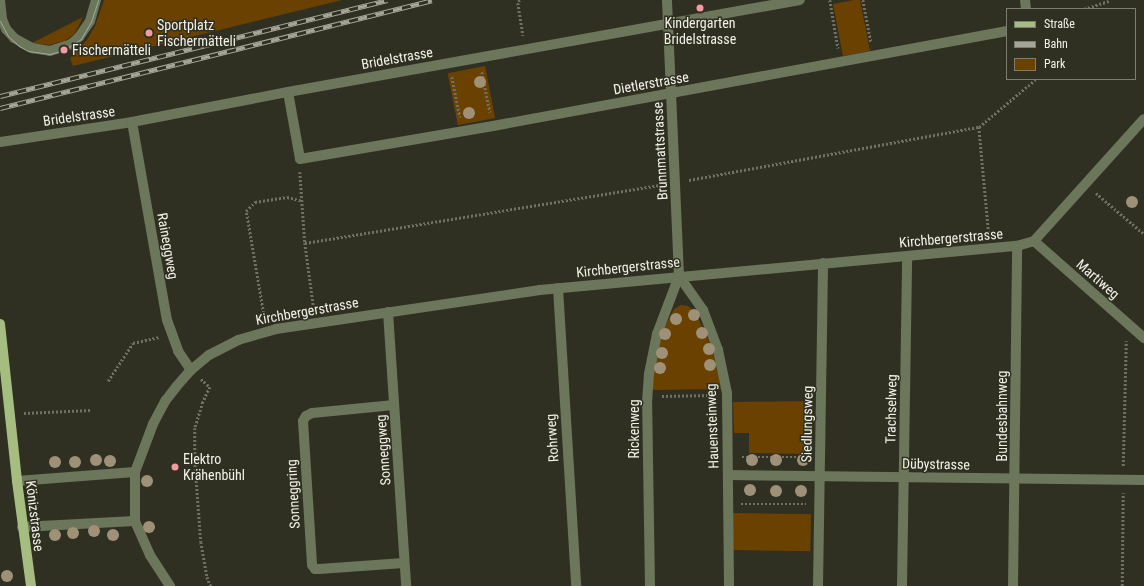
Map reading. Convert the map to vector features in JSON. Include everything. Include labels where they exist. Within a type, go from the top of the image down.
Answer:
[{"type":"main road","name":"Könizstrasse","points":[[0,324],[1,353],[10,414],[30,586]]},
{"type":"street","points":[[0,0],[2,19],[6,29],[14,38],[32,48],[50,51],[71,44],[80,37],[90,22],[96,0]]},
{"type":"street","name":"Brunnmattstrasse","points":[[667,0],[679,276]]},
{"type":"street","name":"Bridelstrasse","points":[[0,142],[132,122],[288,92],[800,0]]},
{"type":"street","name":"Dietlerstrasse","points":[[288,92],[300,160],[671,94],[1006,31]]},
{"type":"street","points":[[1034,241],[1144,119]]},
{"type":"street","name":"Raineggweg","points":[[132,122],[171,334],[180,355],[191,370]]},
{"type":"street","name":"Kirchbergerstrasse","points":[[135,521],[135,472],[147,438],[158,414],[176,387],[191,370],[214,352],[243,338],[266,331],[316,323],[558,288],[1017,246],[1034,241]]},
{"type":"street","name":"Martiweg","points":[[1034,241],[1144,338]]},
{"type":"street","name":"Bundesbahnweg","points":[[1013,586],[1017,246]]},
{"type":"street","name":"Trachselweg","points":[[902,586],[907,256]]},
{"type":"street","name":"Siedlungsweg","points":[[818,586],[823,263]]},
{"type":"street","name":"Hauensteinweg","points":[[679,276],[702,310],[718,350],[727,395],[729,586]]},
{"type":"street","name":"Rickenweg","points":[[650,586],[647,396],[651,361],[657,334],[679,276]]},
{"type":"street","name":"Rohrweg","points":[[558,288],[576,586]]},
{"type":"street","name":"Sonneggweg","points":[[388,312],[406,586]]},
{"type":"street","name":"Sonneggring","points":[[394,405],[312,413],[306,416],[303,421],[312,565],[315,569],[319,569],[404,563]]},
{"type":"street","points":[[17,481],[135,472]]},
{"type":"street","name":"Dübystrasse","points":[[728,475],[1144,480]]},
{"type":"street","points":[[22,527],[135,521],[150,555],[170,586]]},
{"type":"path","points":[[520,0],[518,3],[525,49]]},
{"type":"path","points":[[830,0],[839,52]]},
{"type":"path","points":[[863,0],[872,45]]},
{"type":"path","points":[[1087,8],[1111,0]]},
{"type":"path","points":[[480,57],[491,113]]},
{"type":"path","points":[[450,63],[460,117]]},
{"type":"path","points":[[305,243],[675,182],[979,127],[1035,80]]},
{"type":"path","points":[[979,127],[990,237]]},
{"type":"path","points":[[300,170],[305,243],[316,323]]},
{"type":"path","points":[[1094,191],[1144,234]]},
{"type":"path","points":[[264,315],[246,211],[255,202],[287,197],[303,201]]},
{"type":"path","points":[[1122,586],[1126,322]]},
{"type":"path","points":[[108,381],[133,343],[171,334]]},
{"type":"path","points":[[191,370],[210,387],[203,402],[195,428],[195,461],[201,542],[211,586]]},
{"type":"path","points":[[647,396],[727,395]]},
{"type":"path","points":[[10,414],[91,410]]},
{"type":"path","points":[[728,457],[820,457]]},
{"type":"path","points":[[728,504],[820,504]]},
{"type":"green space","name":"Sportplatz Fischermätteli","points":[[104,0],[342,0],[73,66],[70,58],[87,40],[95,26]]},
{"type":"green space","points":[[860,0],[870,51],[843,56],[833,4]]},
{"type":"green space","points":[[83,17],[75,33],[65,41],[49,45],[32,43]]},
{"type":"green space","points":[[485,66],[495,118],[458,125],[448,73]]},
{"type":"green space","points":[[681,305],[688,306],[695,312],[703,328],[713,351],[721,389],[653,390],[653,374],[662,332],[674,309]]},
{"type":"green space","points":[[813,401],[812,454],[749,453],[749,433],[734,433],[733,402]]},
{"type":"green space","points":[[733,513],[811,514],[810,551],[732,550]]},
{"type":"tram line","points":[[0,21],[8,36],[19,46],[28,51],[50,54],[64,50],[81,39],[91,22],[98,0]]},
{"type":"railway","points":[[0,96],[387,0]]},
{"type":"railway","points":[[0,108],[432,0]]},
{"type":"place","name":"Kindergarten Bridelstrasse","points":[[700,8]]},
{"type":"place","name":"Sportplatz Fischermätteli","points":[[149,33]]},
{"type":"place","name":"Fischermätteli","points":[[64,50]]},
{"type":"place","name":"Elektro Krähenbühl","points":[[175,467]]}]
